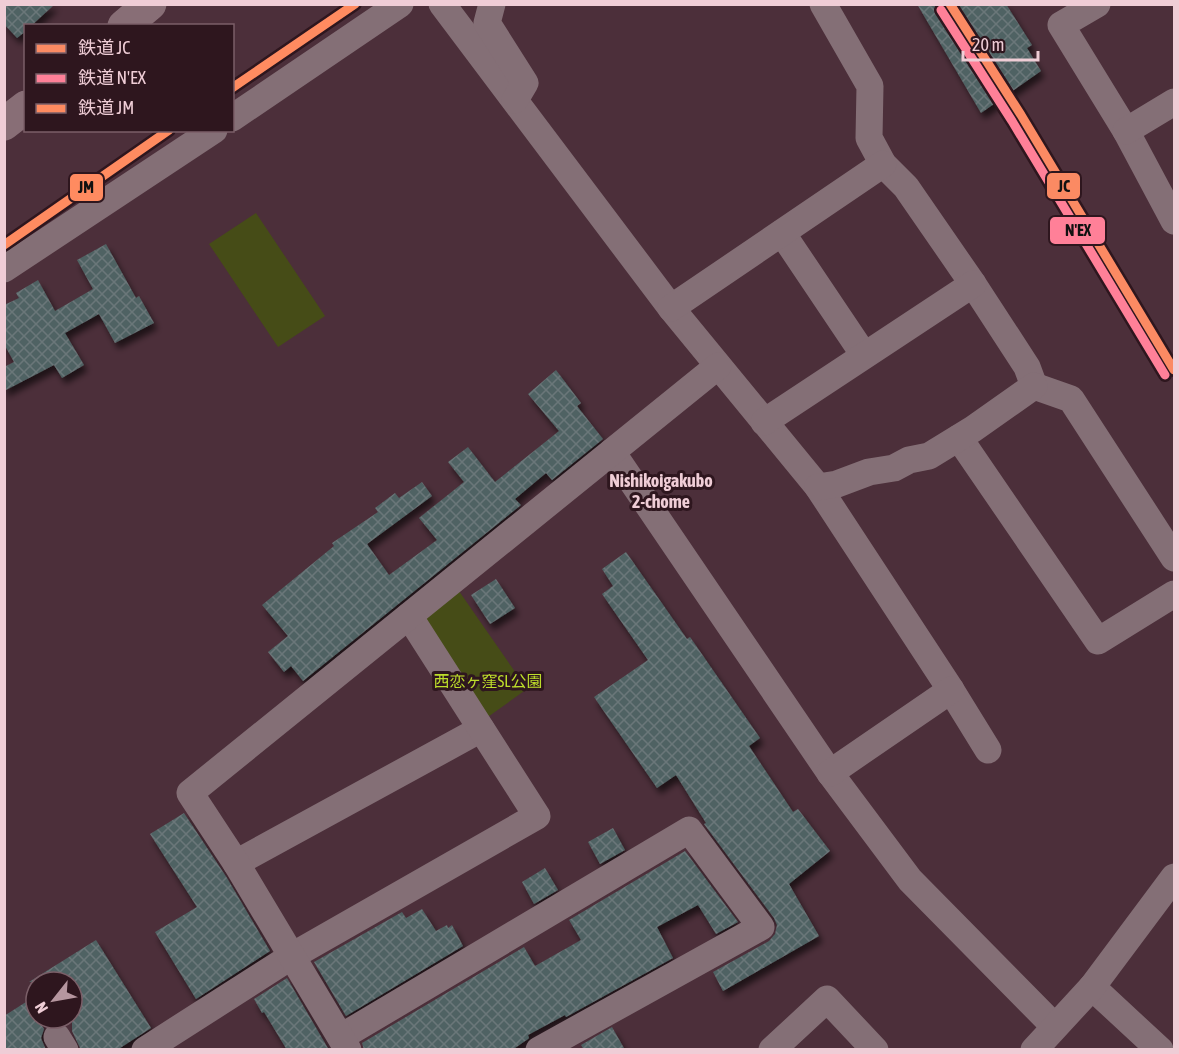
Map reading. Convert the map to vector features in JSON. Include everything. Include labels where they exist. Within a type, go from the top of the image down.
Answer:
[{"type":"main road","points":[[126,24],[150,4]]},
{"type":"main road","points":[[4,124],[24,109]]},
{"type":"street","points":[[234,117],[400,4]]},
{"type":"street","points":[[442,4],[671,308],[818,487],[988,750]]},
{"type":"street","points":[[492,4],[487,23],[525,83],[515,100]]},
{"type":"street","points":[[824,4],[870,86],[869,138],[883,164],[906,187],[973,284],[1027,367],[1034,387]]},
{"type":"street","points":[[1097,4],[1061,25],[1126,131],[1174,221]]},
{"type":"street","points":[[1126,131],[1174,102]]},
{"type":"street","points":[[4,269],[211,132]]},
{"type":"street","points":[[671,308],[883,164]]},
{"type":"street","points":[[782,232],[864,355]]},
{"type":"street","points":[[764,422],[973,284]]},
{"type":"street","points":[[539,1050],[761,927],[689,830],[345,1043],[236,863],[190,793],[718,366]]},
{"type":"street","points":[[818,487],[837,484],[869,472],[894,468],[909,460],[929,456],[1034,387]]},
{"type":"street","points":[[1034,387],[1071,399],[1174,558]]},
{"type":"street","points":[[959,438],[1098,641],[1174,594]]},
{"type":"street","points":[[612,452],[830,773],[910,880],[1054,1026]]},
{"type":"street","points":[[145,1050],[292,956],[537,816],[409,616]]},
{"type":"street","points":[[830,773],[951,690]]},
{"type":"street","points":[[236,863],[481,729]]},
{"type":"street","points":[[1034,1050],[1092,987],[1172,884]]},
{"type":"street","points":[[1092,987],[1160,1050]]},
{"type":"street","points":[[772,1050],[827,999],[875,1050]]},
{"type":"green space","points":[[256,213],[325,316],[278,347],[209,244]]},
{"type":"green space","name":"西恋ヶ窪SL公園","points":[[452,581],[527,689],[478,724],[417,628]]},
{"type":"building","points":[[4,4],[55,4],[33,24],[24,24],[24,33],[17,38],[4,24]]},
{"type":"building","points":[[917,4],[1006,4],[1032,45],[1027,48],[1041,71],[981,113]]},
{"type":"building","points":[[106,244],[136,298],[139,296],[154,323],[115,343],[99,314],[65,333],[84,365],[62,378],[54,365],[4,391],[4,367],[14,362],[4,344],[4,305],[19,298],[16,293],[38,280],[55,311],[93,289],[77,260]]},
{"type":"building","points":[[556,370],[581,403],[577,406],[603,439],[552,480],[546,473],[515,499],[521,505],[303,681],[291,666],[284,672],[268,652],[288,636],[262,605],[334,546],[332,543],[378,512],[375,508],[395,493],[399,498],[422,482],[432,496],[367,544],[389,575],[437,540],[419,518],[464,482],[448,462],[468,447],[495,482],[559,431],[528,394]]},
{"type":"building","points":[[626,552],[687,639],[690,637],[760,738],[749,746],[793,812],[798,809],[830,851],[789,884],[819,936],[723,991],[713,972],[769,941],[775,934],[777,925],[704,824],[706,823],[676,775],[657,788],[594,697],[648,660],[602,594],[613,586],[602,569]]},
{"type":"building","points":[[496,579],[515,608],[490,624],[471,595]]},
{"type":"building","points":[[184,813],[227,878],[270,951],[196,999],[155,932],[197,907],[150,834]]},
{"type":"building","points":[[613,828],[625,850],[600,864],[588,842]]},
{"type":"building","points":[[685,851],[738,922],[716,934],[698,905],[657,927],[673,958],[566,1017],[565,1015],[528,1035],[528,1039],[512,1050],[364,1050],[362,1043],[524,947],[535,966],[581,940],[569,920]]},
{"type":"building","points":[[545,868],[558,890],[534,904],[522,882]]},
{"type":"building","points":[[422,909],[436,931],[452,925],[463,946],[346,1016],[314,962],[402,912],[406,918]]},
{"type":"building","points":[[96,940],[151,1028],[117,1050],[81,1050],[72,1030],[84,1030],[84,970],[48,970]]},
{"type":"building","points":[[287,978],[329,1050],[287,1050],[264,1012],[262,1013],[254,999]]},
{"type":"building","points":[[24,1003],[24,1030],[44,1030],[41,1038],[46,1050],[4,1050],[4,1016]]},
{"type":"building","points":[[612,1027],[625,1050],[584,1050],[581,1045]]},
{"type":"rail line","name":"JM","points":[[234,87],[355,4]]},
{"type":"rail line","name":"JC","points":[[950,4],[1021,115],[1174,370]]},
{"type":"rail line","name":"N'EX","points":[[941,10],[1012,121],[1165,375]]},
{"type":"rail line","name":"JM","points":[[4,245],[166,132]]},
{"type":"district","name":"Nishikoigakubo 2-chome","points":[[661,490]]}]
